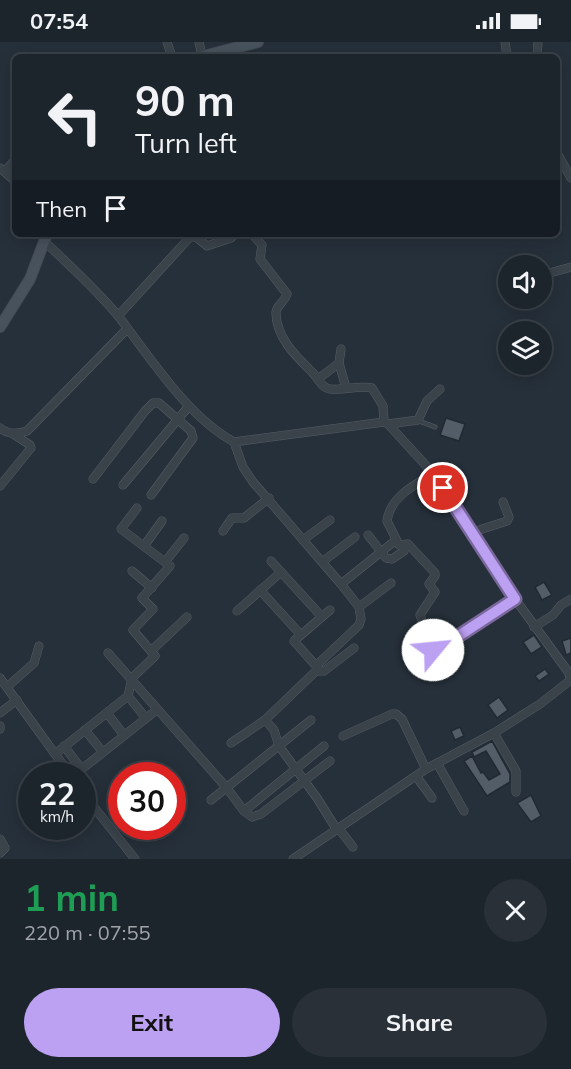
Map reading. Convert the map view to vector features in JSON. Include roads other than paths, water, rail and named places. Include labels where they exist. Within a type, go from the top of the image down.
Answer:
[{"type":"main road","points":[[212,54],[258,42]]},
{"type":"main road","points":[[0,327],[30,279],[46,238]]},
{"type":"street","points":[[560,158],[571,178]]},
{"type":"street","points":[[118,316],[190,237]]},
{"type":"street","points":[[196,237],[207,246],[232,237]]},
{"type":"street","points":[[255,237],[262,245],[261,259],[287,294],[276,310],[282,333],[293,355],[328,389],[368,387],[375,390],[386,423],[433,474],[515,599],[568,673],[570,680],[540,704],[494,733],[437,762],[293,859]]},
{"type":"street","points":[[46,238],[118,316],[189,406],[218,433],[234,442],[418,420],[427,401],[440,389]]},
{"type":"street","points":[[552,272],[571,267]]},
{"type":"street","points":[[0,428],[12,433],[27,431],[127,329]]},
{"type":"street","points":[[341,349],[339,363],[346,388]]},
{"type":"street","points":[[318,379],[339,363]]},
{"type":"street","points":[[93,479],[153,403],[159,403],[191,431],[193,438],[151,495]]},
{"type":"street","points":[[123,485],[189,406]]},
{"type":"street","points":[[0,486],[31,448],[12,433]]},
{"type":"street","points":[[231,743],[265,720],[359,625],[361,619],[359,607],[243,467],[234,442]]},
{"type":"street","points":[[433,474],[401,494],[388,512],[387,521],[401,546],[408,543],[435,573],[429,584],[435,592],[420,615],[435,650],[515,599]]},
{"type":"street","points":[[223,531],[232,518],[244,518],[269,498]]},
{"type":"street","points":[[473,532],[508,519],[503,502]]},
{"type":"street","points":[[55,753],[128,696],[132,678],[155,656],[133,630],[153,609],[142,598],[170,566],[121,529],[137,508]]},
{"type":"street","points":[[303,540],[330,520]]},
{"type":"street","points":[[144,546],[162,521]]},
{"type":"street","points":[[368,535],[386,558],[392,559],[404,551]]},
{"type":"street","points":[[322,562],[355,537]]},
{"type":"street","points":[[165,562],[184,538]]},
{"type":"street","points":[[341,584],[396,540]]},
{"type":"street","points":[[271,561],[322,617]]},
{"type":"street","points":[[132,571],[152,588]]},
{"type":"street","points":[[237,611],[281,572]]},
{"type":"street","points":[[359,607],[391,583]]},
{"type":"street","points":[[260,590],[301,635]]},
{"type":"street","points":[[534,627],[571,599]]},
{"type":"street","points":[[330,610],[294,641],[317,669],[324,671],[354,648]]},
{"type":"street","points":[[151,651],[187,617]]},
{"type":"street","points":[[7,687],[32,665],[39,646]]},
{"type":"street","points":[[108,653],[226,787],[244,811],[252,817],[330,761]]},
{"type":"street","points":[[561,663],[571,659]]},
{"type":"street","points":[[0,678],[62,762]]},
{"type":"street","points":[[128,696],[145,717]]},
{"type":"street","points":[[0,713],[17,700]]},
{"type":"street","points":[[90,762],[154,712]]},
{"type":"street","points":[[107,713],[123,734]]},
{"type":"street","points":[[343,736],[396,714],[402,719],[426,769]]},
{"type":"street","points":[[265,720],[274,730],[279,746],[338,830],[353,847]]},
{"type":"street","points":[[211,800],[311,720]]},
{"type":"street","points":[[86,730],[102,751]]},
{"type":"street","points":[[494,733],[516,771],[516,792]]},
{"type":"street","points":[[64,746],[76,762]]},
{"type":"street","points":[[244,811],[324,746]]},
{"type":"street","points":[[437,762],[464,811]]},
{"type":"street","points":[[416,776],[432,798]]},
{"type":"street","points":[[96,810],[135,859]]},
{"type":"street","points":[[0,839],[4,848],[0,853]]},
{"type":"lane","points":[[418,420],[435,427]]}]
